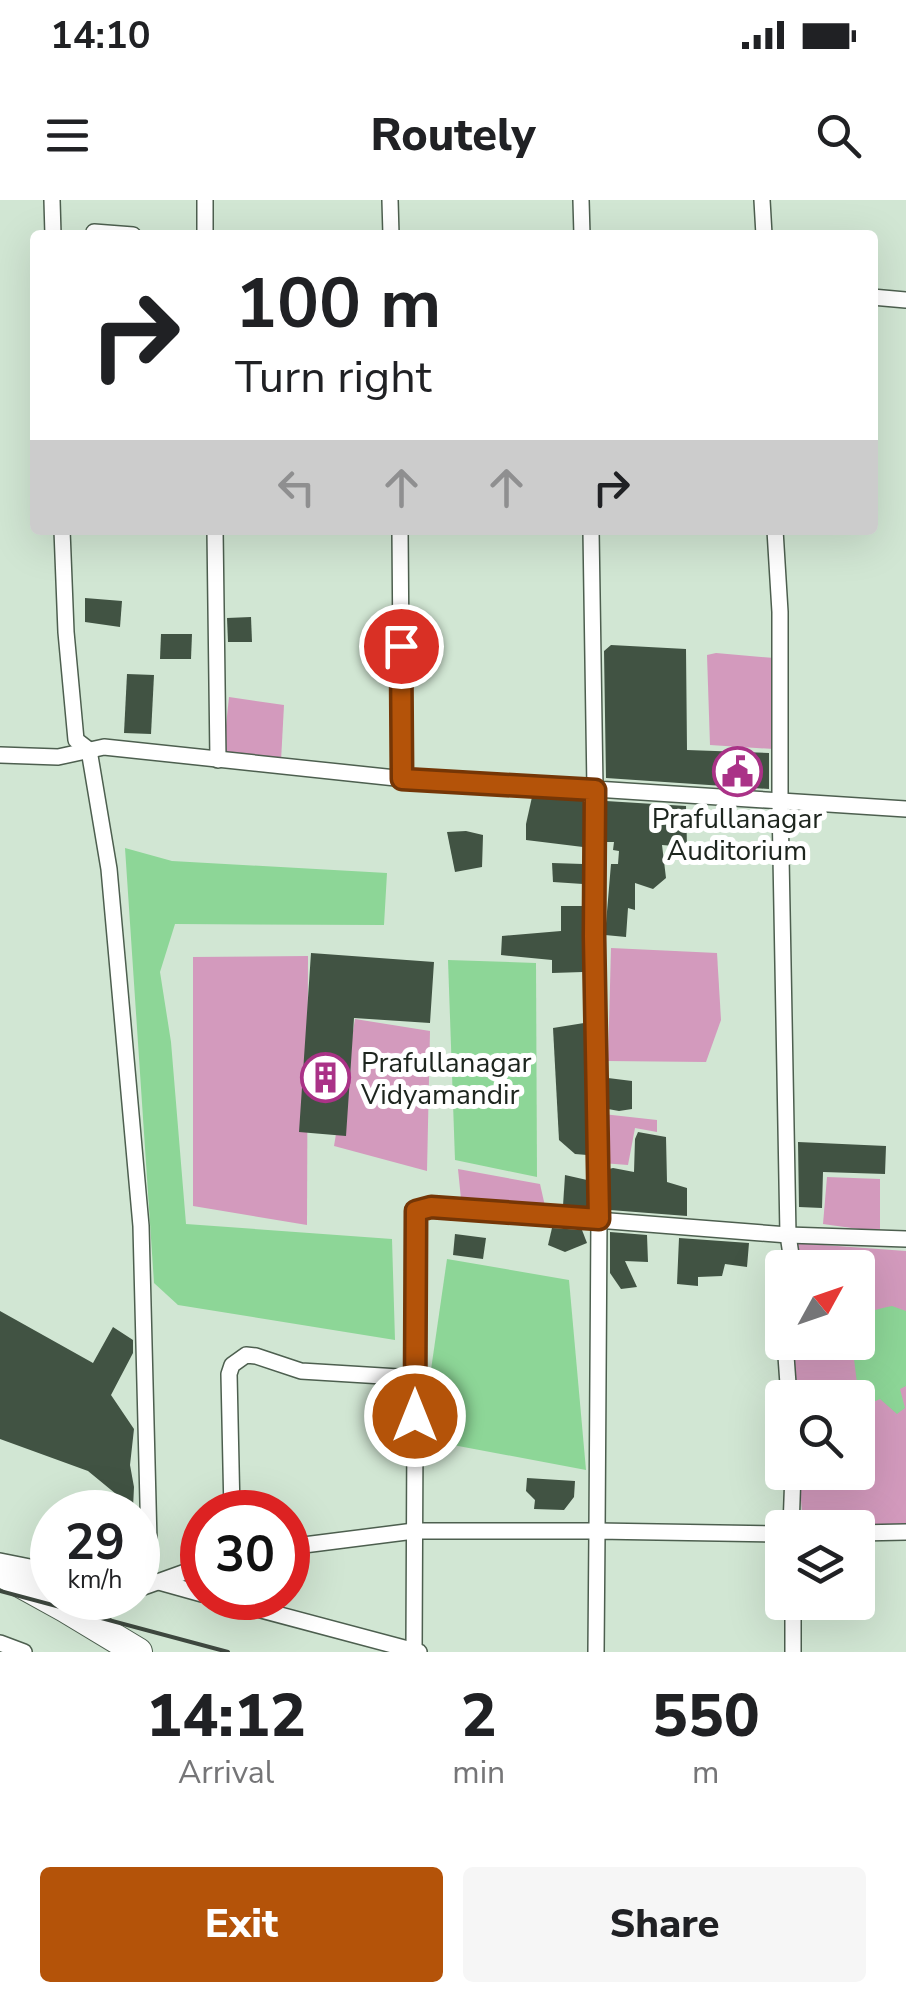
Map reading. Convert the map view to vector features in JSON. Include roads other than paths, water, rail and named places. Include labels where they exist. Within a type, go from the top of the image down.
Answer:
[{"type":"highway","points":[[0,1572],[138,1652]]},
{"type":"street","points":[[52,200],[53,230]]},
{"type":"street","points":[[205,200],[205,230]]},
{"type":"street","points":[[390,200],[391,230]]},
{"type":"street","points":[[581,200],[582,230]]},
{"type":"street","points":[[762,200],[764,230]]},
{"type":"street","points":[[878,298],[906,300]]},
{"type":"street","points":[[62,535],[76,740],[89,750],[109,869],[141,1226],[148,1490]]},
{"type":"street","points":[[216,535],[218,760]]},
{"type":"street","points":[[400,535],[402,779]]},
{"type":"street","points":[[590,535],[599,1219],[596,1652]]},
{"type":"street","points":[[775,535],[780,612],[780,802],[790,1250]]},
{"type":"street","points":[[0,755],[58,758],[104,747],[402,779],[906,810]]},
{"type":"street","points":[[299,1620],[416,1651],[416,1211],[431,1207],[788,1235],[906,1239]]},
{"type":"street","points":[[232,1490],[229,1374],[238,1358],[256,1356],[300,1371],[415,1378]]},
{"type":"street","points":[[310,1544],[414,1531],[765,1534]]},
{"type":"street","points":[[875,1533],[906,1532]]},
{"type":"street","points":[[0,1561],[30,1567]]},
{"type":"street","points":[[793,1620],[793,1652]]},
{"type":"street","points":[[0,1644],[24,1652]]},
{"type":"railway","points":[[0,1591],[228,1652]]},
{"type":"place","name":"Prafullanagar Auditorium","points":[[737,771]]},
{"type":"place","name":"Prafullanagar Vidyamandir","points":[[326,1078]]}]
